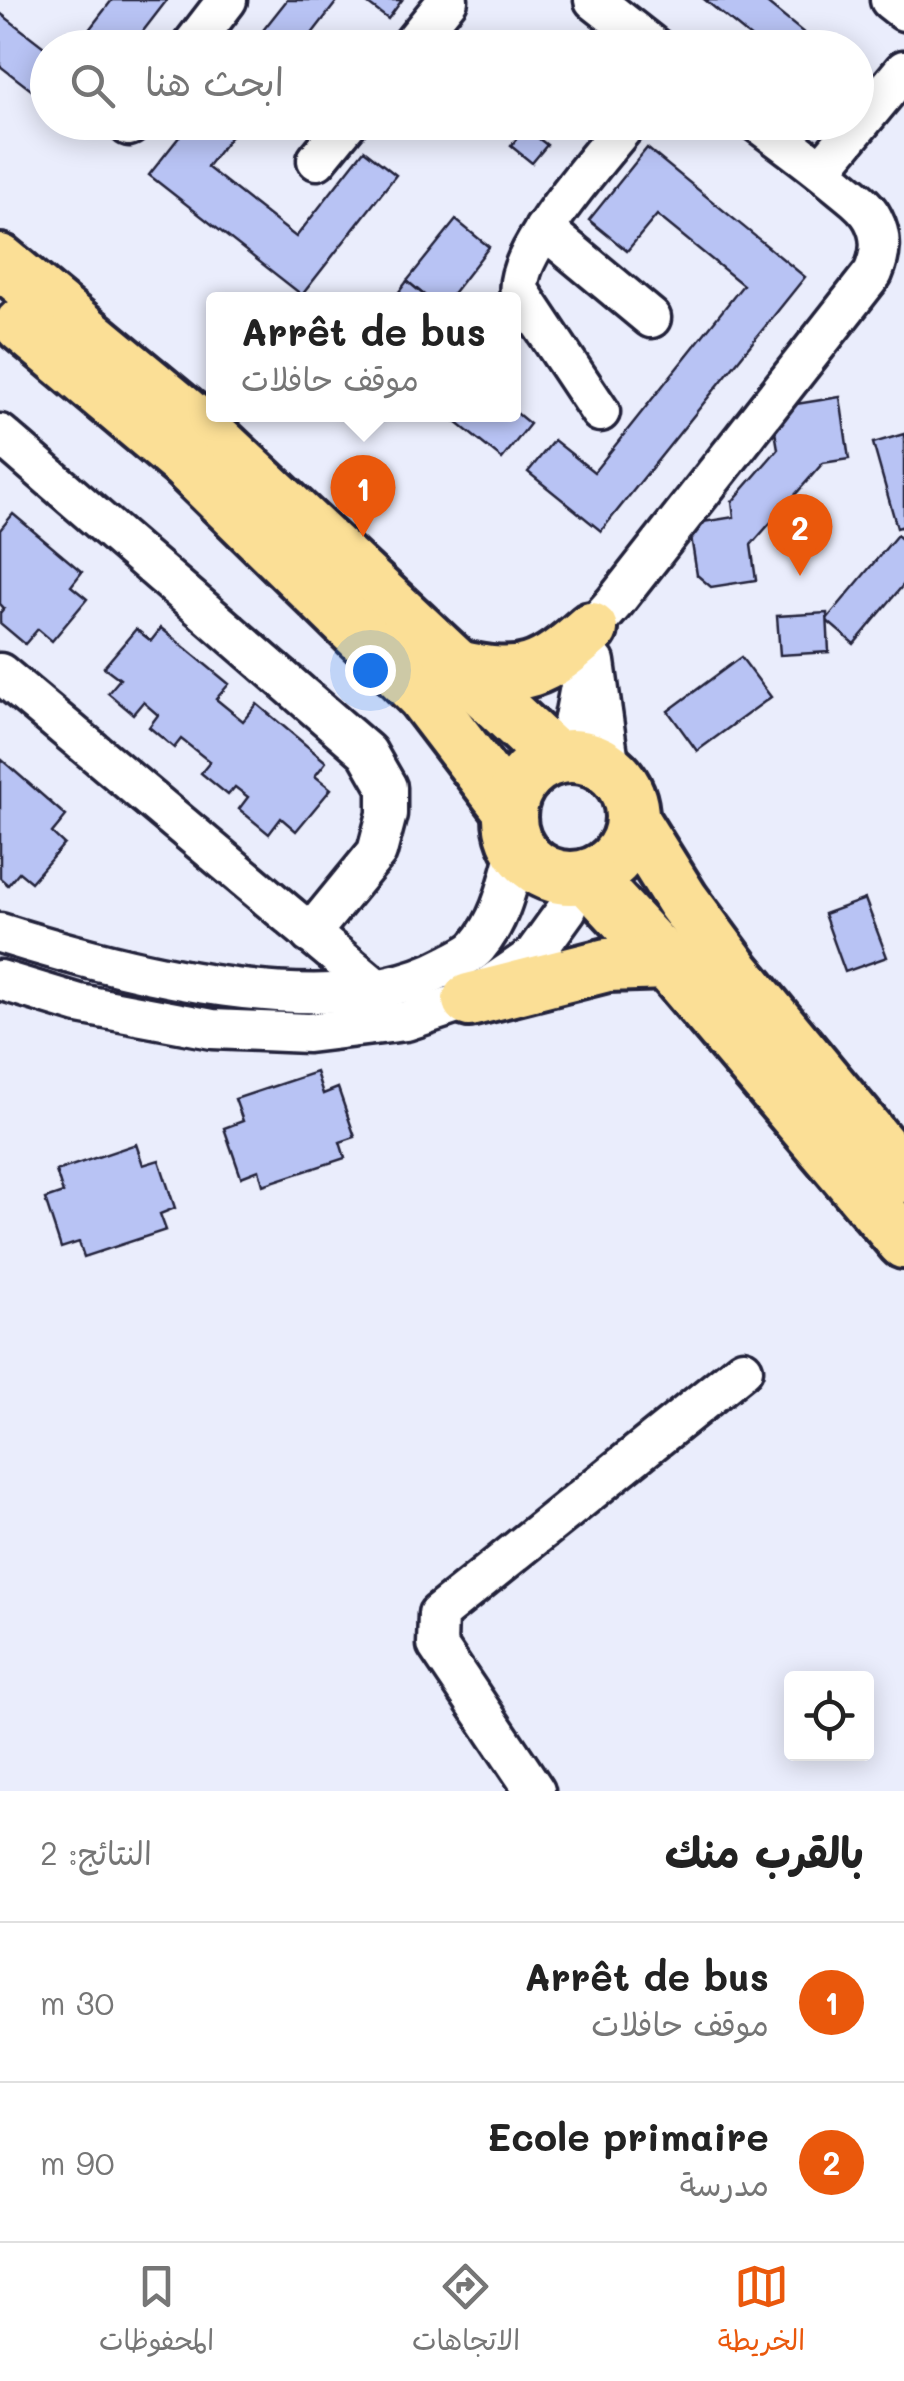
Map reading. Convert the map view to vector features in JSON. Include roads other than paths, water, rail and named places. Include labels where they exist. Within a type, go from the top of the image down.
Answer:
[{"type":"highway","points":[[0,262],[209,434],[458,667],[575,761],[622,783],[630,801],[632,820],[619,856],[604,869],[583,878],[561,878],[529,863],[514,829],[423,696],[184,462],[0,308]]},
{"type":"highway","points":[[458,667],[512,674],[538,668],[563,653],[590,628]]},
{"type":"highway","points":[[514,829],[514,792],[524,777],[538,765],[575,761]]},
{"type":"highway","points":[[632,820],[682,900],[735,972],[904,1176]]},
{"type":"highway","points":[[583,878],[666,963],[904,1242]]},
{"type":"highway","points":[[470,1000],[607,965],[666,963]]},
{"type":"street","points":[[204,30],[227,0]]},
{"type":"street","points":[[424,30],[448,0]]},
{"type":"street","points":[[594,0],[632,30]]},
{"type":"street","points":[[890,0],[904,12]]},
{"type":"street","points":[[874,106],[904,70]]},
{"type":"street","points":[[317,160],[333,140]]},
{"type":"street","points":[[520,292],[518,281],[544,228],[614,140]]},
{"type":"street","points":[[575,761],[590,628],[640,570],[873,272],[891,256],[881,244],[866,208],[781,140]]},
{"type":"street","points":[[821,170],[846,140]]},
{"type":"street","points":[[544,228],[651,318]]},
{"type":"street","points":[[521,294],[600,412]]},
{"type":"street","points":[[0,434],[367,752],[387,787],[387,814],[377,852],[310,934]]},
{"type":"street","points":[[0,674],[378,989]]},
{"type":"street","points":[[0,933],[72,956],[180,980],[297,994],[378,989],[432,973],[476,949],[500,911],[514,829]]},
{"type":"street","points":[[0,980],[79,1004],[212,1029],[308,1033],[406,1020],[470,1000],[533,956],[567,909],[583,878]]},
{"type":"street","points":[[535,1791],[437,1645],[438,1614],[743,1369]]},
{"type":"place","name":"Arrêt de bus","points":[[363,537]]},
{"type":"place","name":"Ecole primaire","points":[[800,576]]}]
